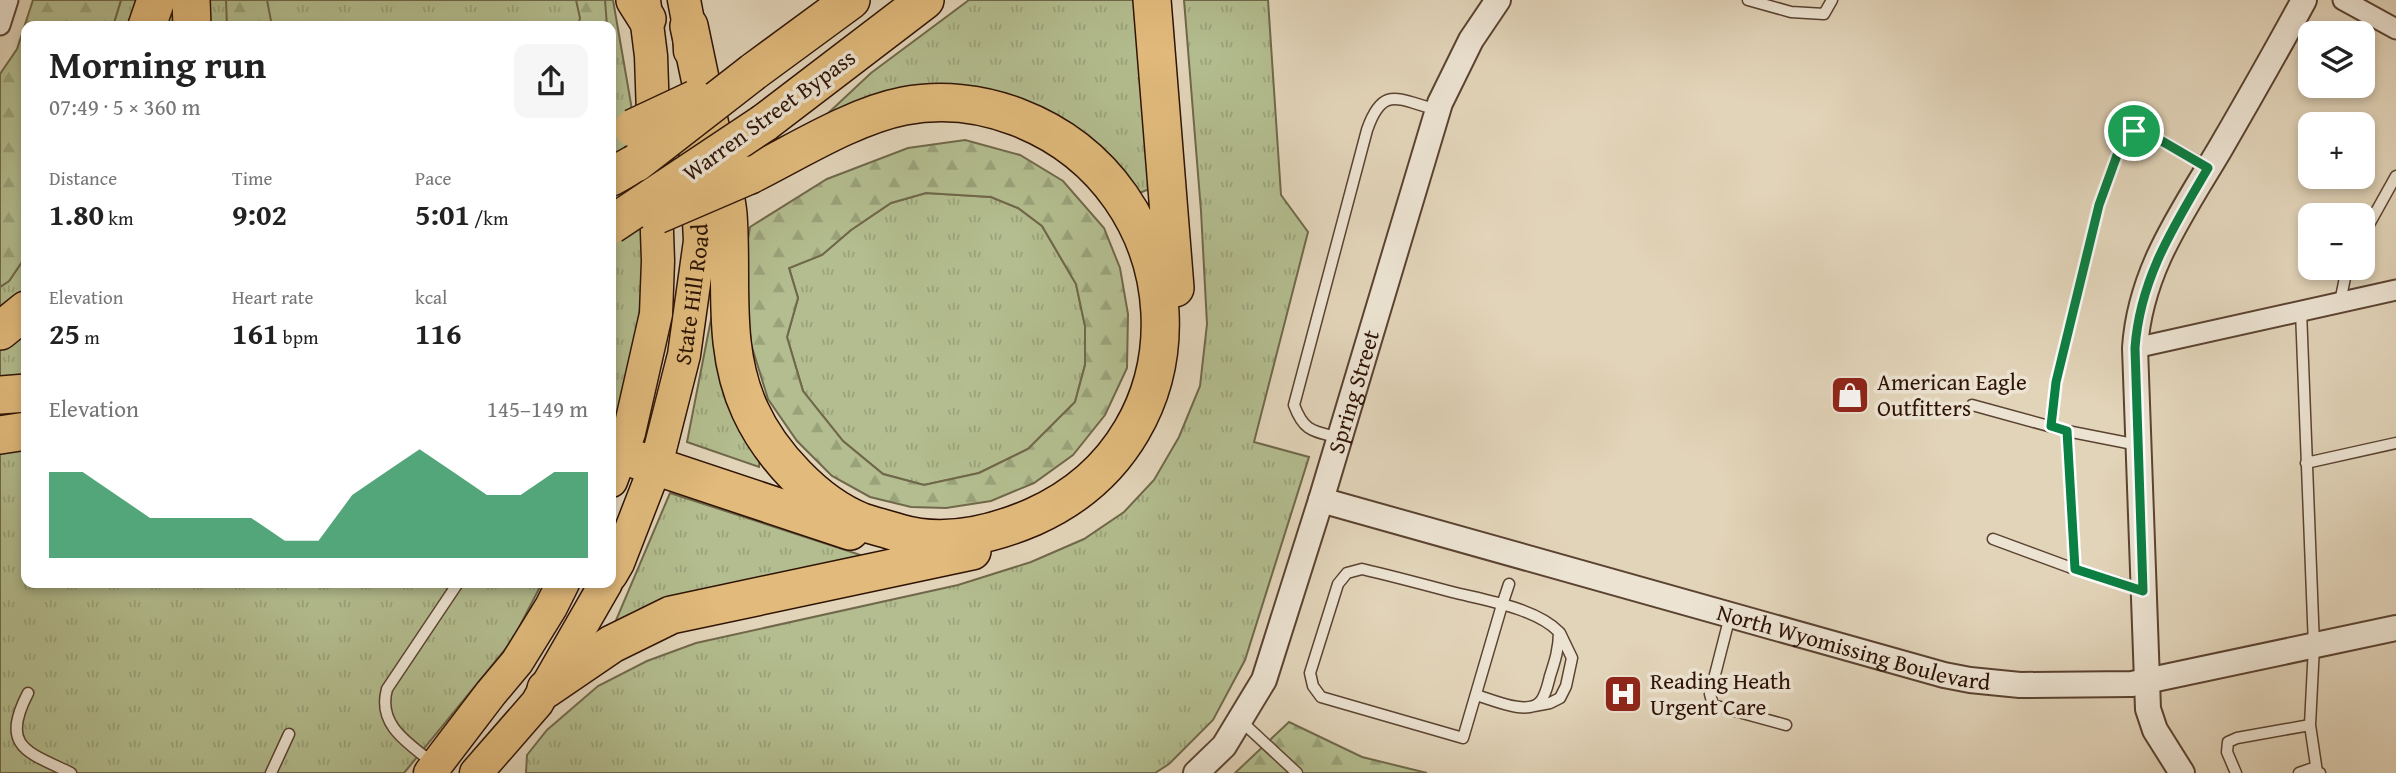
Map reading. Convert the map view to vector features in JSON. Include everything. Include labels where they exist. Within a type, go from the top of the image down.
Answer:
[{"type":"highway","points":[[149,21],[156,0]]},
{"type":"highway","points":[[191,0],[192,21]]},
{"type":"highway","name":"Warren Street Bypass","points":[[623,151],[753,72],[851,0]]},
{"type":"highway","name":"Warren Street Bypass","points":[[616,222],[764,124],[925,0]]},
{"type":"highway","points":[[546,689],[612,644],[671,615],[982,549],[1053,521],[1073,510],[1108,482],[1143,438],[1156,415],[1167,383],[1174,348],[1176,300],[1152,0]]},
{"type":"highway","points":[[616,233],[750,175],[854,123],[883,112],[942,103],[985,107],[1031,122],[1062,140],[1090,161],[1121,196],[1135,217],[1152,261],[1159,294],[1160,339],[1151,382],[1130,432],[1108,461],[1084,484],[1041,513],[996,532],[976,536],[912,537],[862,522],[818,495],[774,450],[760,429],[738,379],[731,339],[728,212],[687,13]]},
{"type":"highway","points":[[0,331],[21,314]]},
{"type":"highway","points":[[0,395],[21,393]]},
{"type":"highway","points":[[0,435],[21,433]]},
{"type":"highway","points":[[636,456],[890,545],[925,551],[982,549]]},
{"type":"highway","points":[[636,456],[837,508]]},
{"type":"main road","name":"State Hill Road","points":[[616,566],[636,456],[656,314],[658,247],[651,56],[642,6]]},
{"type":"main road","name":"State Hill Road","points":[[636,456],[684,355],[700,241],[687,13]]},
{"type":"main road","points":[[438,771],[491,693],[517,662],[560,588]]},
{"type":"main road","points":[[476,773],[537,703],[603,588]]},
{"type":"street","points":[[0,25],[8,0]]},
{"type":"street","name":"Spring Street","points":[[1196,773],[1224,746],[1264,680],[1438,110],[1471,40],[1498,0]]},
{"type":"street","points":[[2182,773],[2154,730],[2148,709],[2135,348],[2137,319],[2150,273],[2304,0]]},
{"type":"street","points":[[2343,0],[2396,29]]},
{"type":"street","points":[[2135,348],[2396,290]]},
{"type":"street","name":"North Wyomissing Boulevard","points":[[1321,500],[1944,675],[1970,680],[2028,685],[2132,684],[2396,628]]},
{"type":"lane","points":[[1748,0],[1791,12],[1824,14],[1832,0]]},
{"type":"lane","points":[[1340,438],[1308,430],[1299,419],[1294,405],[1367,130],[1374,110],[1383,101],[1392,98],[1438,110]]},
{"type":"lane","points":[[2051,426],[2056,382],[2099,205],[2124,136],[2138,129],[2143,130],[2208,168]]},
{"type":"lane","points":[[2375,214],[2396,176]]},
{"type":"lane","points":[[2340,302],[2345,280]]},
{"type":"lane","points":[[2299,773],[2318,770],[2310,725],[2314,646],[2301,311]]},
{"type":"lane","points":[[1972,405],[2067,431],[2138,445]]},
{"type":"lane","points":[[2067,431],[2075,569]]},
{"type":"lane","points":[[2306,463],[2396,443]]},
{"type":"lane","points":[[1993,539],[2143,591]]},
{"type":"lane","points":[[1476,695],[1516,707],[1550,703],[1560,698],[1566,686],[1572,658],[1559,632],[1551,623],[1502,605],[1362,569],[1347,573],[1338,584],[1310,673],[1313,686],[1321,697],[1463,738],[1502,605],[1509,583]]},
{"type":"lane","points":[[438,771],[390,725],[383,703],[387,689],[455,588]]},
{"type":"lane","points":[[1730,615],[1710,694],[1713,705],[1786,725]]},
{"type":"lane","points":[[1534,706],[1540,702],[1545,692],[1559,647],[1559,632]]},
{"type":"lane","points":[[28,692],[19,709],[16,723],[15,734],[20,745],[27,752],[71,773]]},
{"type":"lane","points":[[1241,721],[1297,773]]},
{"type":"lane","points":[[2236,773],[2227,752],[2228,742],[2310,725]]},
{"type":"lane","points":[[271,773],[289,734]]},
{"type":"green space","points":[[33,0],[121,0],[115,21],[26,21]]},
{"type":"green space","points":[[121,0],[613,0],[631,104],[646,268],[630,377],[616,418],[616,21],[115,21]]},
{"type":"green space","points":[[226,0],[267,0],[271,21],[227,21]]},
{"type":"green space","points":[[576,0],[605,0],[607,21],[579,21]]},
{"type":"green space","points":[[969,0],[1139,0],[1152,188],[1134,195],[1042,117],[824,117],[871,73]]},
{"type":"green space","points":[[1184,0],[1268,0],[1281,195],[1308,232],[1254,442],[1309,457],[1245,660],[1213,720],[1169,764],[1155,773],[526,773],[527,755],[547,730],[598,686],[647,661],[696,643],[958,585],[1031,562],[1084,539],[1124,512],[1154,480],[1179,437],[1200,386],[1207,324]]},
{"type":"green space","points":[[21,37],[21,263],[9,281],[0,287],[0,74],[17,49]]},
{"type":"green space","points":[[965,140],[1020,155],[1063,181],[1104,228],[1120,268],[1128,314],[1127,368],[1105,415],[1073,455],[1034,483],[991,501],[946,508],[911,507],[870,497],[832,476],[797,441],[768,399],[751,344],[744,265],[750,227],[827,179],[908,148]],"holes":[[[926,193],[991,197],[1018,208],[1042,226],[1076,284],[1085,326],[1085,365],[1075,402],[1028,449],[979,473],[924,485],[883,474],[843,441],[803,391],[787,337],[798,298],[789,268],[822,255],[851,230],[891,203]]]},
{"type":"green space","points":[[926,193],[991,197],[1018,208],[1042,226],[1076,284],[1085,326],[1085,365],[1075,402],[1028,449],[979,473],[924,485],[883,474],[843,441],[803,391],[787,337],[798,298],[789,268],[822,255],[851,230],[891,203]]},
{"type":"green space","points":[[21,263],[21,588],[539,588],[512,641],[404,773],[0,773],[0,287],[9,281]]},
{"type":"green space","points":[[712,314],[760,454],[759,467],[687,442]]},
{"type":"green space","points":[[670,493],[876,560],[614,625]]},
{"type":"green space","points":[[1289,722],[1362,757],[1427,773],[1235,773]]},
{"type":"place","name":"American Eagle Outfitters","points":[[1850,395]]},
{"type":"place","name":"Reading Heath Urgent Care","points":[[1623,694]]},
{"type":"route","points":[[2143,130],[2208,168],[2150,273],[2137,319],[2135,348],[2143,591],[2075,569],[2067,431],[2051,426],[2056,382],[2099,205],[2124,136],[2134,131],[2143,130]]}]
